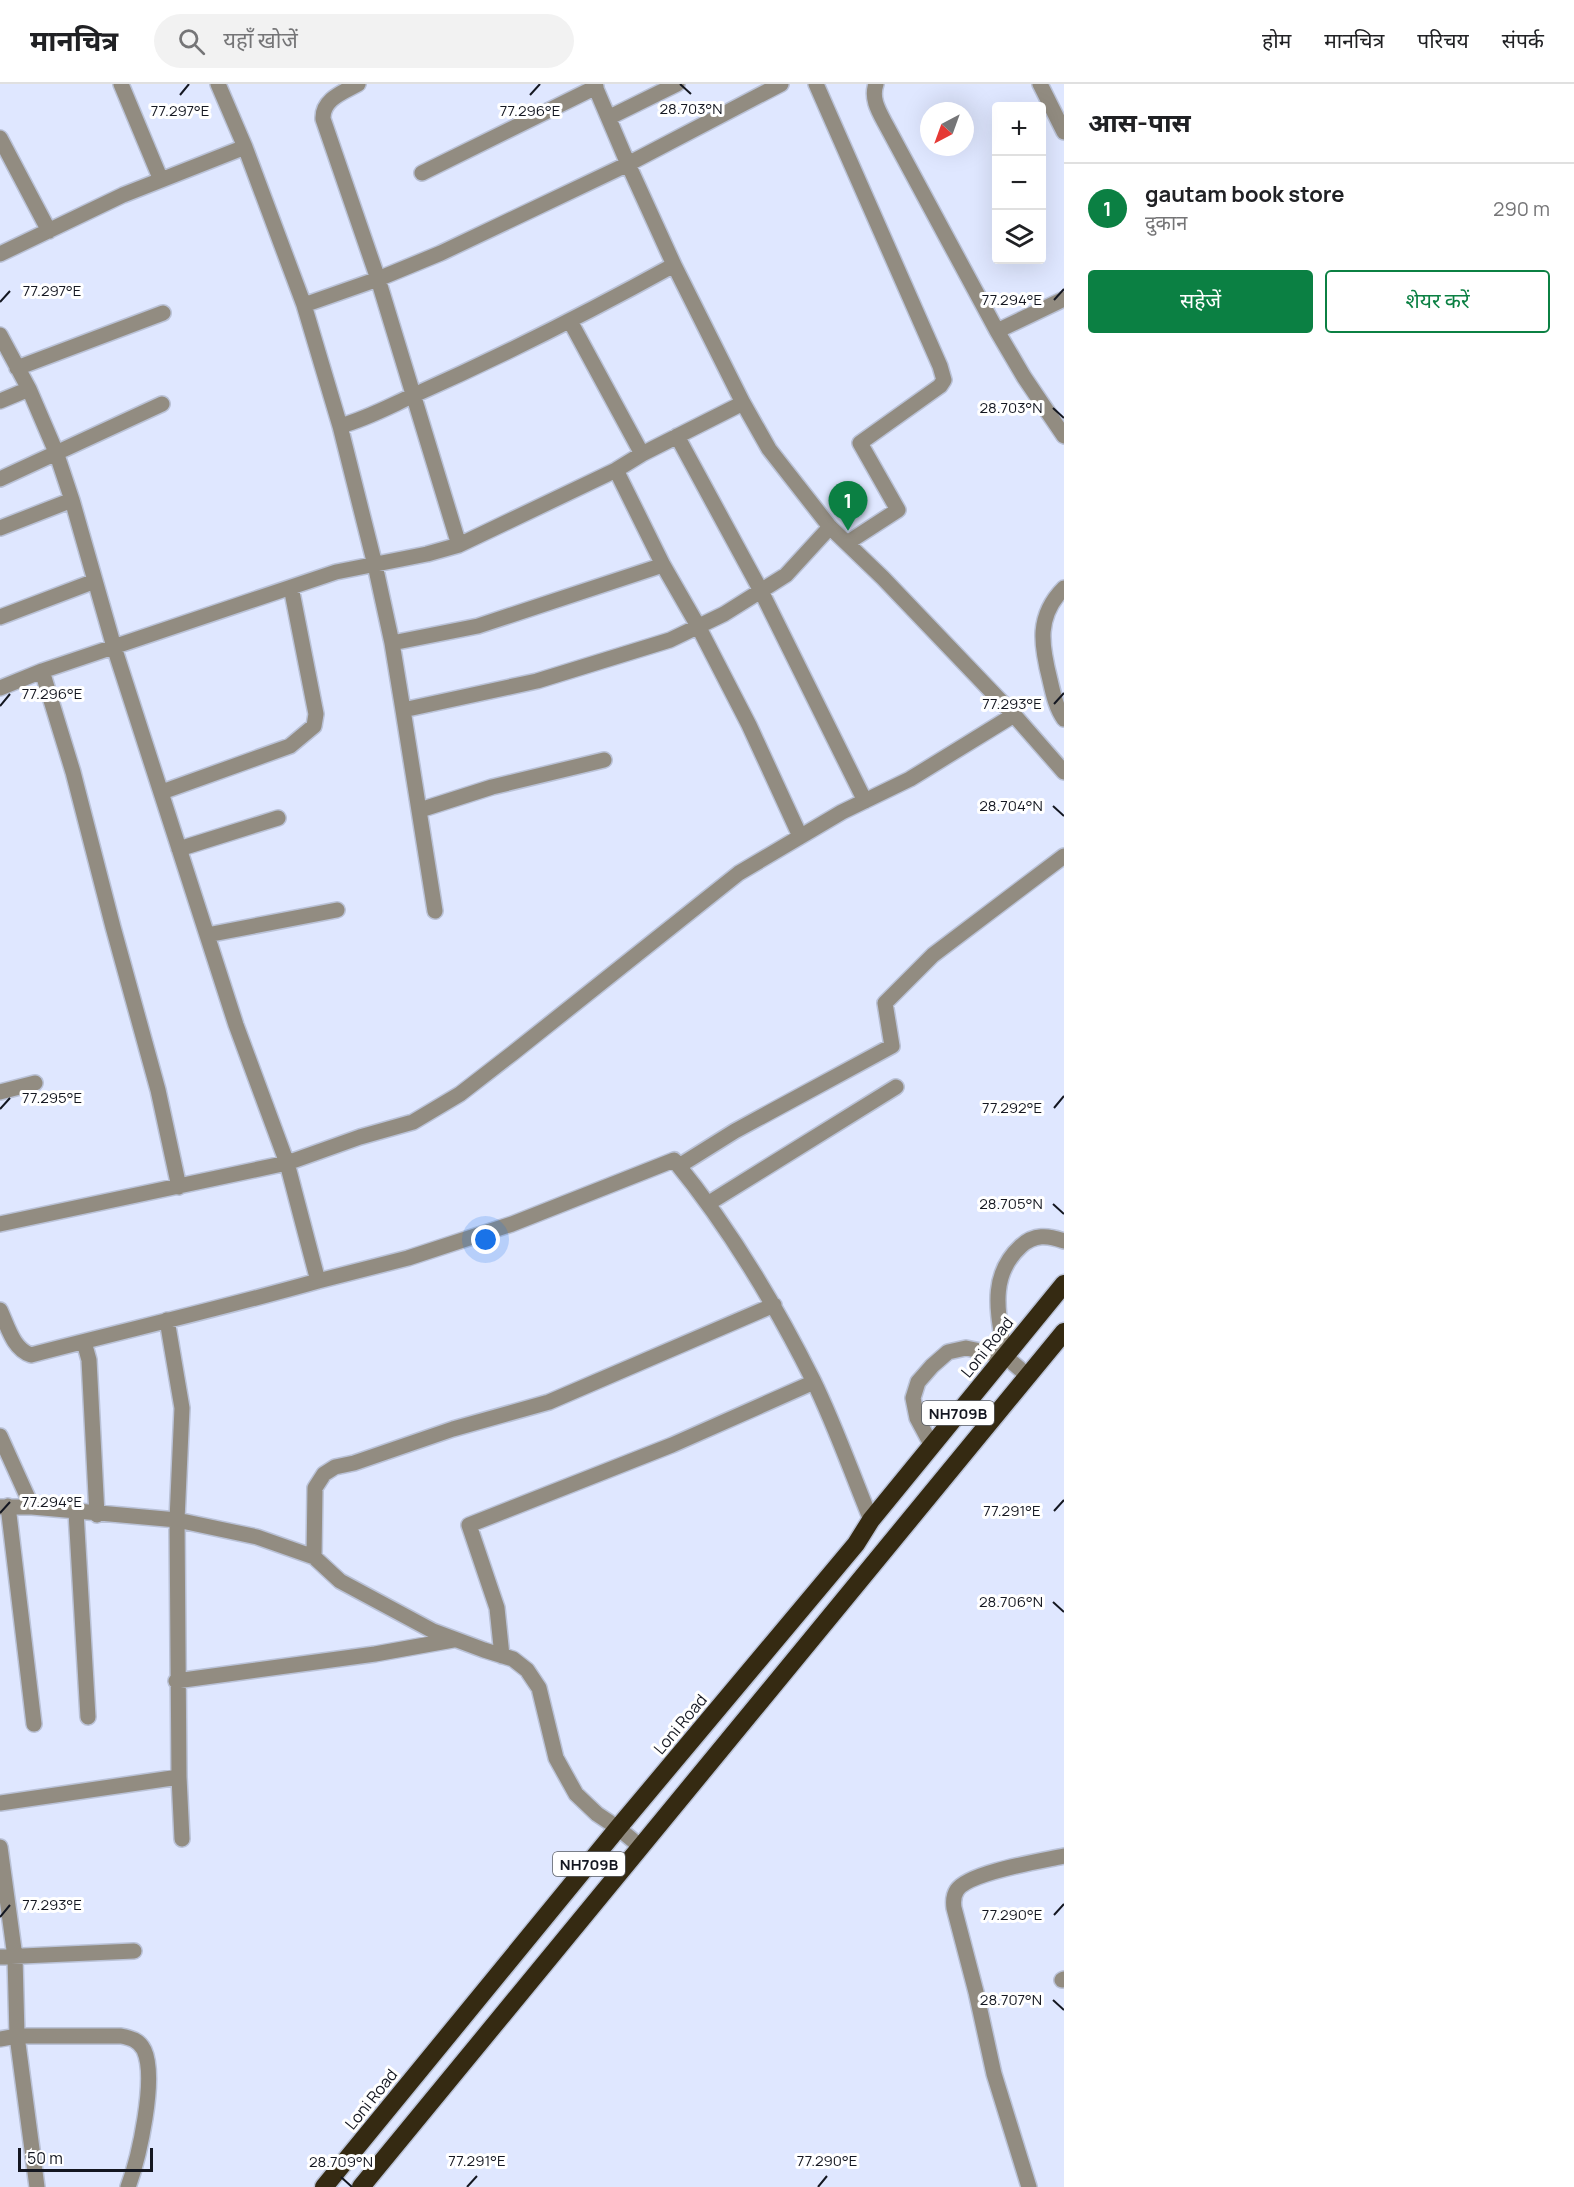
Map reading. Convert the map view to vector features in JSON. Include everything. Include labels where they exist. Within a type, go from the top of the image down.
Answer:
[{"type":"highway","name":"Loni Road","points":[[324,2187],[618,1828],[856,1544],[871,1520],[1064,1284]]},
{"type":"highway","name":"NH709B","points":[[361,2187],[1064,1332]]},
{"type":"street","points":[[121,84],[161,180]]},
{"type":"street","points":[[218,84],[245,147],[304,304],[340,426],[392,644],[435,911]]},
{"type":"street","points":[[358,84],[330,100],[322,111],[323,119],[378,279],[459,545]]},
{"type":"street","points":[[610,117],[677,84]]},
{"type":"street","points":[[304,304],[378,279],[441,253],[628,164],[781,84]]},
{"type":"street","points":[[816,84],[940,366],[944,380],[940,386],[860,443],[898,510],[847,543]]},
{"type":"street","points":[[876,84],[874,91],[880,114],[997,331],[1024,377],[1064,436]]},
{"type":"street","points":[[1040,84],[1064,132]]},
{"type":"street","points":[[422,173],[595,85],[674,265],[743,403],[769,449],[830,527],[883,578],[1014,715],[1064,772]]},
{"type":"street","points":[[0,138],[49,231]]},
{"type":"street","points":[[0,254],[123,195],[245,147]]},
{"type":"street","points":[[340,426],[363,420],[449,381],[570,321],[674,265]]},
{"type":"street","points":[[997,331],[1064,299]]},
{"type":"street","points":[[17,368],[163,313]]},
{"type":"street","points":[[570,321],[642,454]]},
{"type":"street","points":[[0,335],[29,389],[56,452],[114,647],[236,1025],[287,1163],[318,1281]]},
{"type":"street","points":[[0,401],[29,389]]},
{"type":"street","points":[[0,688],[42,671],[336,572],[459,545],[616,470],[676,436],[743,403]]},
{"type":"street","points":[[0,479],[162,404]]},
{"type":"street","points":[[676,436],[761,591],[865,801]]},
{"type":"street","points":[[616,470],[663,565],[698,626],[749,725],[800,836]]},
{"type":"street","points":[[0,528],[72,500]]},
{"type":"street","points":[[403,710],[537,681],[670,640],[724,614],[786,575],[830,527]]},
{"type":"street","points":[[392,644],[478,626],[663,565]]},
{"type":"street","points":[[0,616],[95,581]]},
{"type":"street","points":[[162,792],[290,746],[304,737],[314,726],[316,714],[291,587]]},
{"type":"street","points":[[1064,588],[1053,600],[1041,636],[1042,650],[1054,698],[1064,719]]},
{"type":"street","points":[[42,671],[73,772],[158,1090],[179,1187]]},
{"type":"street","points":[[0,1224],[287,1163],[360,1137],[412,1122],[460,1094],[739,873],[800,836],[910,779],[1014,715]]},
{"type":"street","points":[[420,810],[492,787],[604,760]]},
{"type":"street","points":[[179,849],[278,818]]},
{"type":"street","points":[[679,1166],[745,1126],[892,1046],[885,1004],[933,956],[1064,856]]},
{"type":"street","points":[[207,935],[337,910]]},
{"type":"street","points":[[0,1092],[35,1083]]},
{"type":"street","points":[[709,1203],[896,1087]]},
{"type":"street","points":[[0,1310],[17,1346],[23,1353],[31,1356],[167,1320],[231,1306],[408,1258],[512,1224],[674,1160],[709,1203],[774,1305],[814,1382],[871,1520]]},
{"type":"street","points":[[1005,1356],[998,1295],[1000,1276],[1010,1256],[1026,1242],[1039,1236],[1064,1241]]},
{"type":"street","points":[[314,1557],[315,1488],[324,1474],[335,1467],[453,1429],[549,1402],[774,1305]]},
{"type":"street","points":[[167,1320],[182,1408],[177,1520],[176,1681],[182,1839]]},
{"type":"street","points":[[84,1342],[89,1360],[98,1515]]},
{"type":"street","points":[[932,1446],[917,1418],[912,1398],[918,1382],[948,1352],[966,1348],[1005,1356],[1028,1376]]},
{"type":"street","points":[[502,1656],[497,1608],[469,1525],[672,1445],[814,1382]]},
{"type":"street","points":[[0,1436],[32,1507]]},
{"type":"street","points":[[34,1724],[4,1507],[32,1507],[98,1515],[177,1520],[256,1537],[314,1557],[340,1581],[433,1631],[453,1640],[513,1659],[527,1670],[539,1688],[556,1758],[576,1794],[597,1814],[640,1847]]},
{"type":"street","points":[[76,1512],[88,1718]]},
{"type":"street","points":[[176,1681],[375,1654],[453,1640]]},
{"type":"street","points":[[0,1803],[178,1777]]},
{"type":"street","points":[[0,1847],[7,1957],[37,2187]]},
{"type":"street","points":[[1029,2187],[994,2074],[953,1896],[958,1887],[987,1873],[1064,1856]]},
{"type":"street","points":[[7,1957],[134,1951]]},
{"type":"street","points":[[0,2039],[17,2036],[121,2036],[135,2040],[144,2050],[149,2072],[145,2110],[139,2152],[128,2187]]},
{"type":"place","name":"gautam book store","points":[[848,531]]}]
